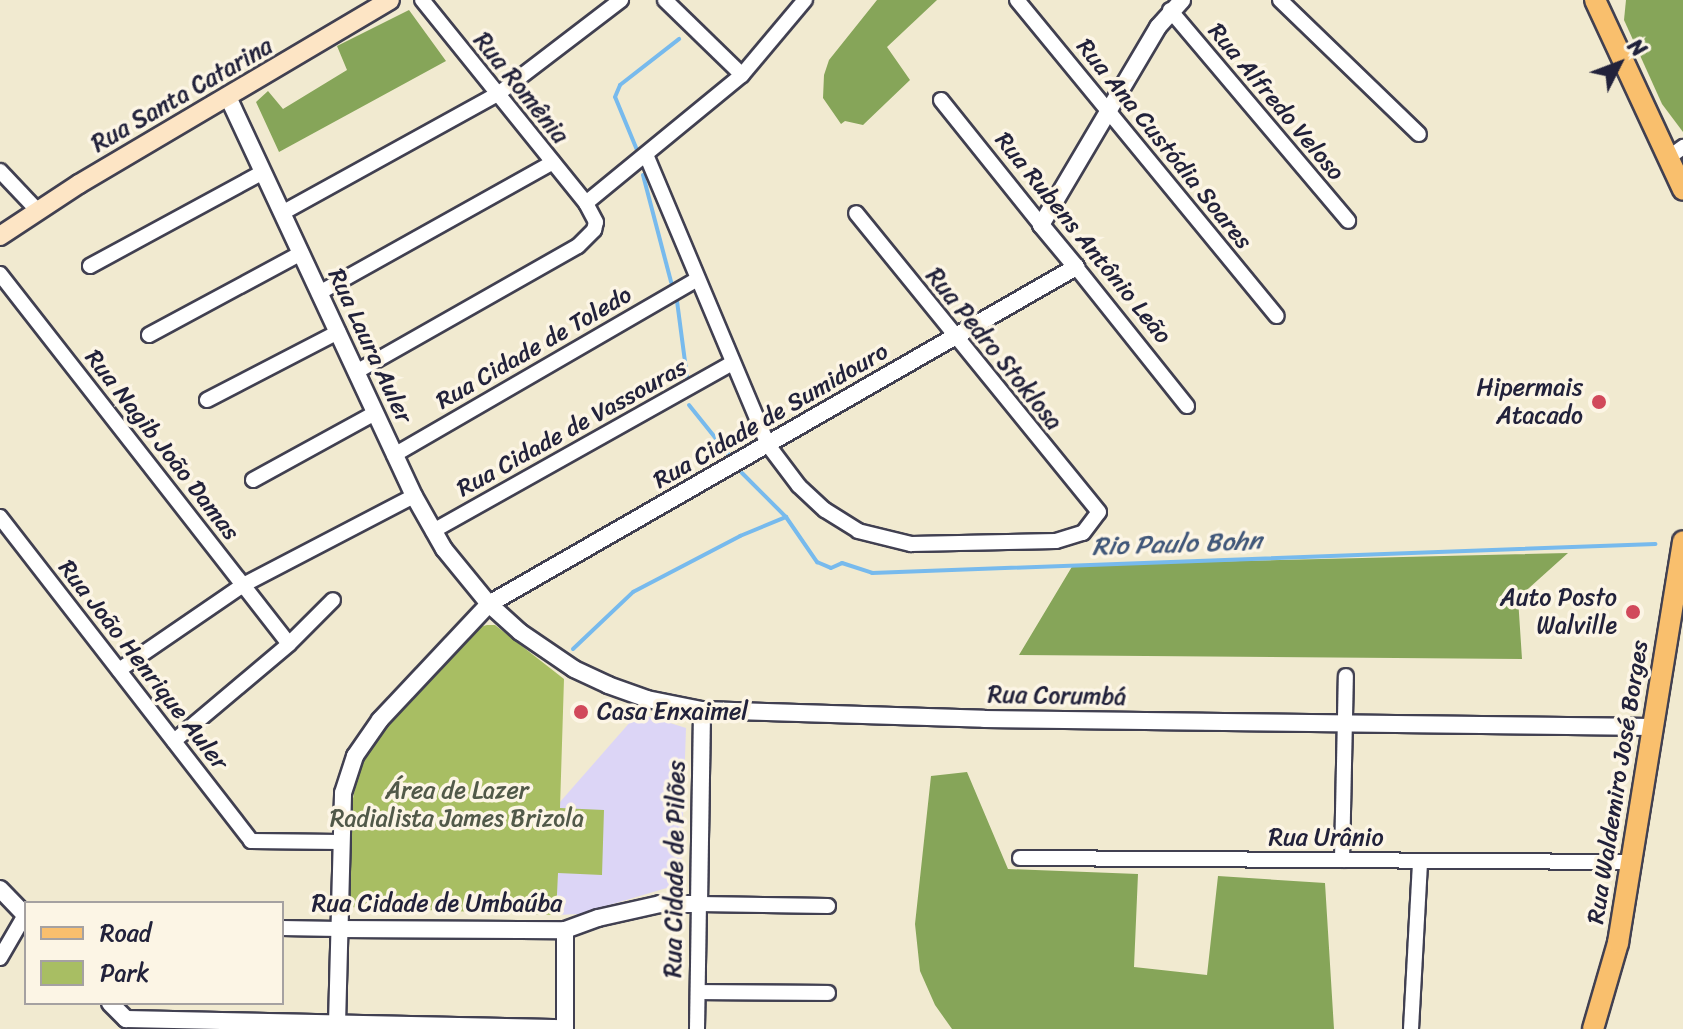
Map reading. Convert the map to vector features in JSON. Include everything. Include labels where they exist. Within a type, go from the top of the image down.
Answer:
[{"type":"main road","name":"Rua Santa Catarina","points":[[0,236],[37,210],[390,0]]},
{"type":"main road","points":[[1595,0],[1676,152],[1683,190]]},
{"type":"main road","name":"Rua Waldemiro José Borges","points":[[1593,1029],[1613,966],[1683,541]]},
{"type":"street","name":"Rua Romênia","points":[[422,0],[586,203]]},
{"type":"street","points":[[282,213],[498,94],[621,0]]},
{"type":"street","points":[[665,0],[742,75]]},
{"type":"street","points":[[356,372],[578,246],[594,230],[596,222],[586,203],[647,157],[742,75],[805,0]]},
{"type":"street","name":"Rua Ana Custódia Soares","points":[[1017,0],[1277,316]]},
{"type":"street","points":[[1280,0],[1419,134]]},
{"type":"street","points":[[1041,225],[1176,5]]},
{"type":"street","name":"Rua Alfredo Veloso","points":[[1176,5],[1348,221]]},
{"type":"street","name":"Rua Laura Auler","points":[[228,97],[414,496],[433,531],[489,604]]},
{"type":"street","name":"Rua Rubens Antônio Leão","points":[[941,100],[1187,406]]},
{"type":"street","points":[[647,157],[696,280],[768,445]]},
{"type":"street","points":[[319,293],[553,162]]},
{"type":"street","points":[[0,171],[37,210]]},
{"type":"street","points":[[90,266],[263,172]]},
{"type":"street","name":"Rua Pedro Stoklosa","points":[[768,445],[799,486],[825,510],[858,531],[890,541],[933,545],[1071,539],[1091,526],[1099,512],[856,213]]},
{"type":"street","points":[[149,335],[301,253]]},
{"type":"street","name":"Rua Cidade de Sumidouro","points":[[337,1024],[340,842],[347,772],[364,741],[489,604],[1076,267]]},
{"type":"street","name":"Rua Nagib João Damas","points":[[0,274],[289,644]]},
{"type":"street","name":"Rua Cidade de Toledo","points":[[394,455],[696,280]]},
{"type":"street","points":[[207,400],[338,332]]},
{"type":"street","name":"Rua Cidade de Vassouras","points":[[433,531],[732,363]]},
{"type":"street","points":[[253,480],[375,413]]},
{"type":"street","points":[[119,670],[243,585],[414,496]]},
{"type":"street","name":"Rua João Henrique Auler","points":[[0,517],[251,841],[340,842]]},
{"type":"street","points":[[174,741],[289,644],[333,600]]},
{"type":"street","name":"Rua Corumbá","points":[[489,604],[520,632],[574,669],[647,699],[702,710],[1345,724],[1653,727]]},
{"type":"street","points":[[1342,860],[1346,676]]},
{"type":"street","name":"Rua Cidade de Pilões","points":[[697,1029],[702,710]]},
{"type":"street","name":"Rua Urânio","points":[[1020,858],[1631,862]]},
{"type":"street","points":[[1411,1029],[1420,861]]},
{"type":"street","points":[[0,889],[24,914]]},
{"type":"street","name":"Rua Cidade de Umbaúba","points":[[284,928],[565,930],[598,918],[660,904],[828,906]]},
{"type":"street","points":[[0,958],[24,919]]},
{"type":"street","points":[[111,1005],[123,1024],[337,1024],[565,1029],[565,930]]},
{"type":"street","points":[[698,992],[828,993]]},
{"type":"shaded area","points":[[638,713],[686,728],[681,877],[670,887],[579,914],[556,915],[560,802]]},
{"type":"green space","points":[[877,0],[937,0],[887,47],[910,80],[863,125],[845,121],[841,124],[823,98],[824,75],[829,60]]},
{"type":"green space","points":[[1626,0],[1683,0],[1683,132],[1662,104],[1624,20]]},
{"type":"green space","points":[[409,10],[446,61],[279,152],[256,102],[268,91],[283,109],[347,70],[337,46]]},
{"type":"green space","points":[[1568,553],[1518,598],[1522,659],[1019,655],[1073,565]]},
{"type":"green space","name":"Área de Lazer Radialista James Brizola","points":[[495,625],[564,679],[560,808],[604,810],[602,875],[558,873],[556,915],[348,907],[351,810],[357,776],[370,745],[480,627]]},
{"type":"green space","points":[[967,772],[1008,869],[1138,874],[1134,967],[1207,975],[1218,876],[1325,883],[1334,1029],[952,1029],[935,1005],[920,971],[915,924],[931,776]]},
{"type":"waterway","name":"Rio Paulo Bohn","points":[[637,150],[615,97],[620,85],[679,39]]},
{"type":"waterway","name":"Rio Paulo Bohn","points":[[643,175],[671,282]]},
{"type":"waterway","name":"Rio Paulo Bohn","points":[[677,301],[687,377]]},
{"type":"waterway","name":"Rio Paulo Bohn","points":[[689,405],[730,456]]},
{"type":"waterway","name":"Rio Paulo Bohn","points":[[742,473],[786,517],[817,562],[831,568],[842,563],[872,573],[1655,544]]},
{"type":"waterway","points":[[573,649],[633,592],[740,536],[786,517]]},
{"type":"place","name":"Hipermais Atacado","points":[[1599,402]]},
{"type":"place","name":"Auto Posto Walville","points":[[1633,612]]},
{"type":"place","name":"Casa Enxaimel","points":[[581,712]]}]
